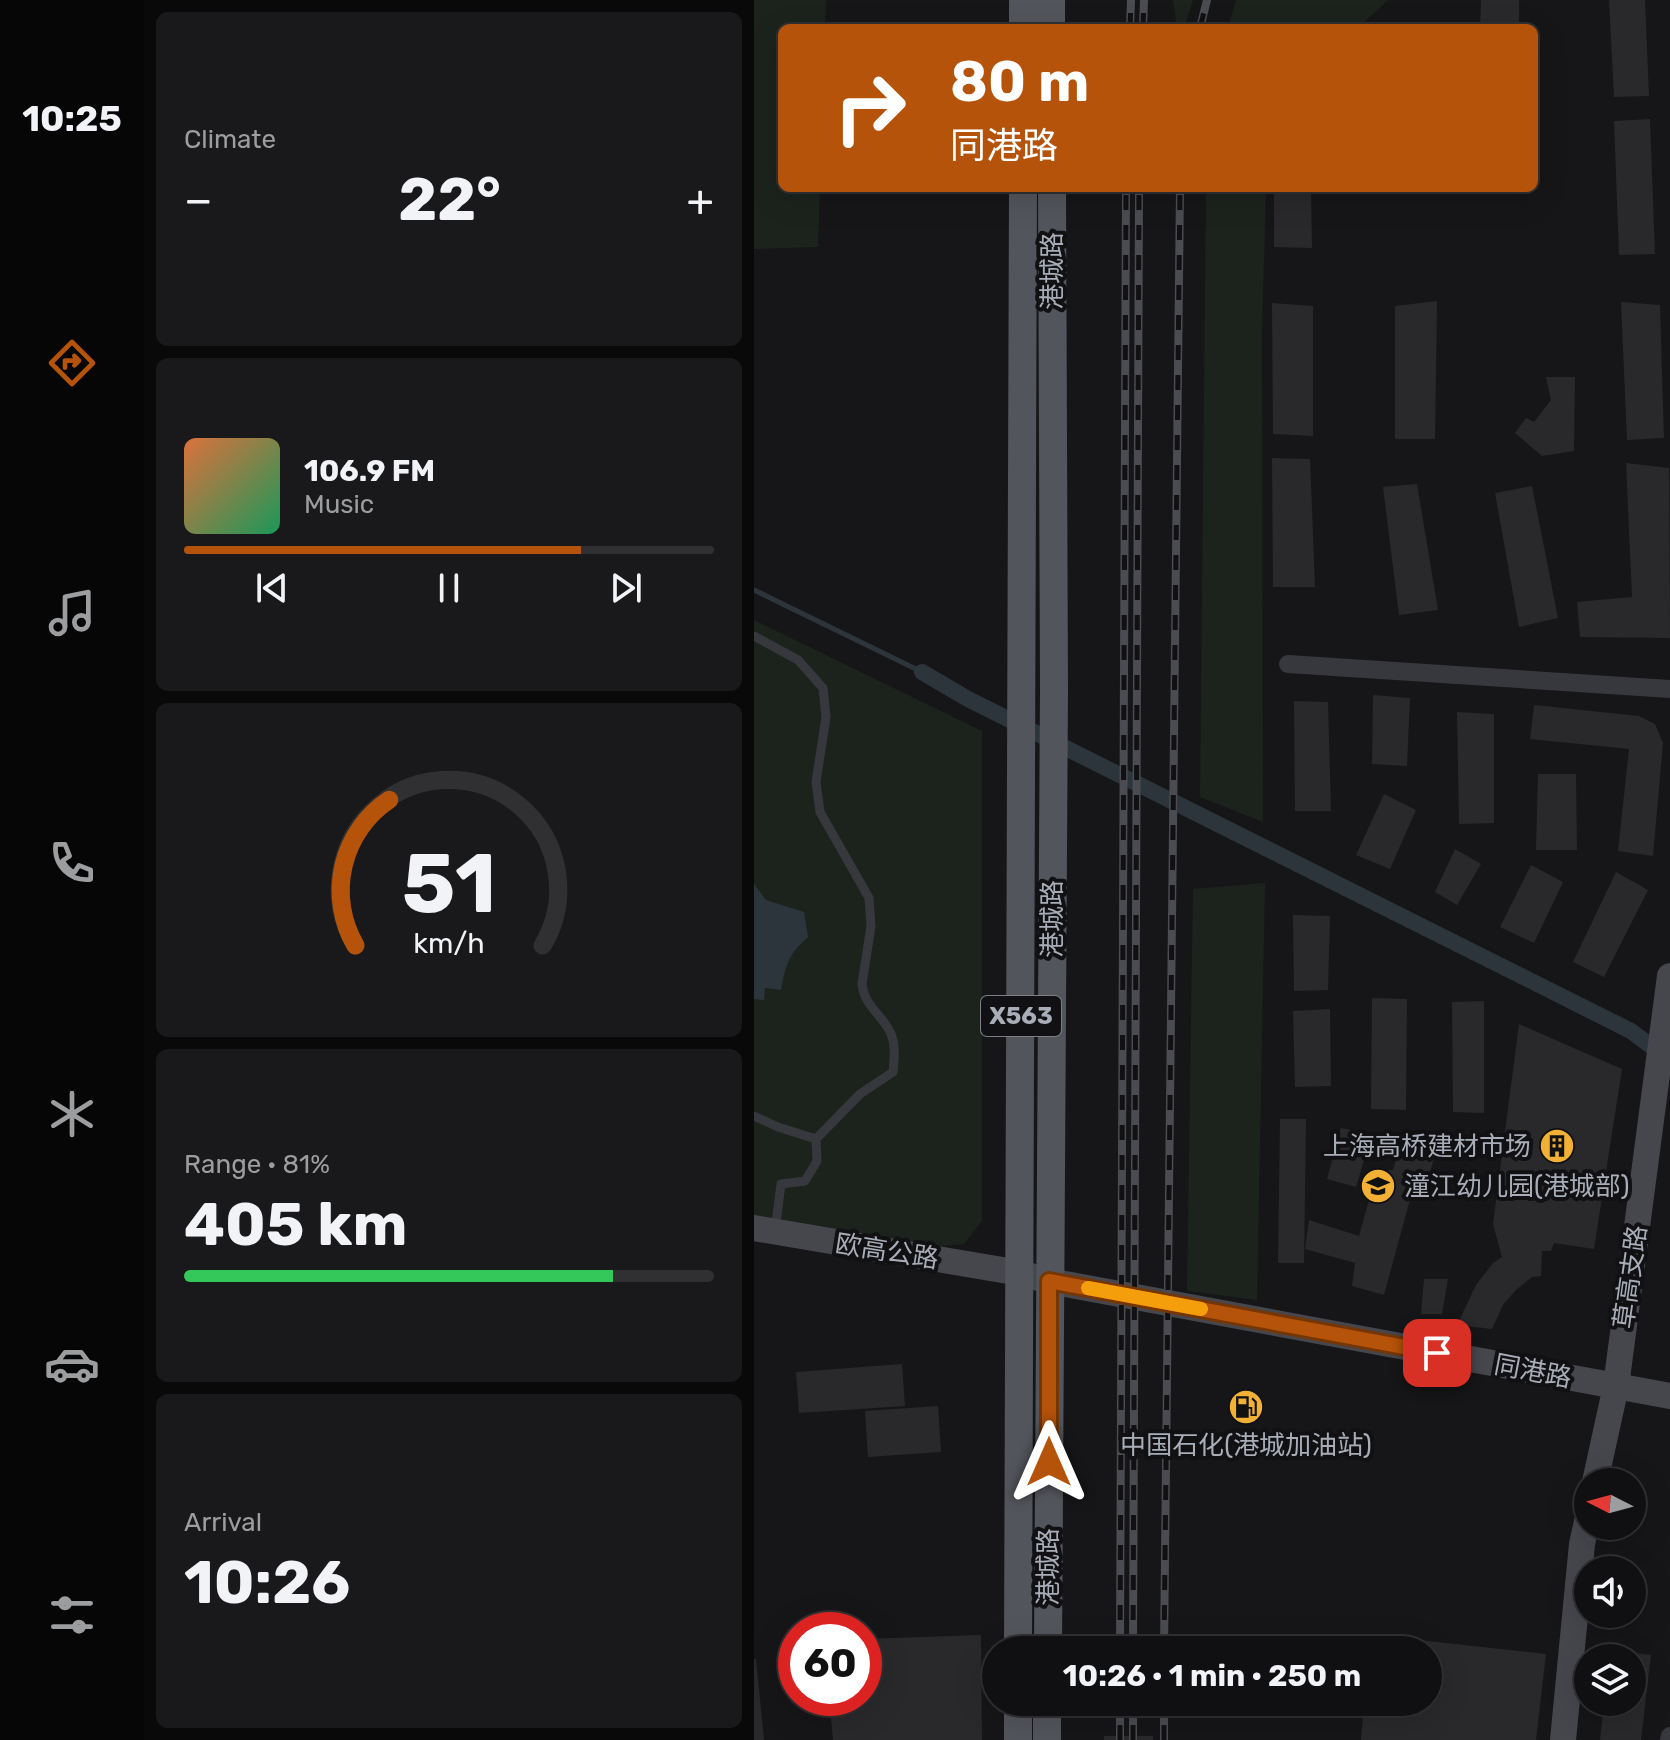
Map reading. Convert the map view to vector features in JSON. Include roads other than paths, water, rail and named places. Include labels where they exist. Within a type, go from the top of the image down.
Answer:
[{"type":"main road","points":[[1023,0],[1023,24]]},
{"type":"main road","points":[[1051,0],[1051,24]]},
{"type":"main road","name":"港城路","points":[[1018,1636],[1023,192]]},
{"type":"main road","name":"港城路","points":[[1048,1636],[1054,690],[1052,192]]},
{"type":"main road","points":[[1018,1716],[1018,1740]]},
{"type":"main road","points":[[1047,1716],[1047,1740]]},
{"type":"street","points":[[1288,664],[1670,689]]},
{"type":"street","name":"草高支路","points":[[1598,1468],[1616,1386],[1670,976]]},
{"type":"street","name":"欧高公路","points":[[764,1230],[1020,1273]]},
{"type":"street","name":"同港路","points":[[1020,1273],[1049,1281],[1669,1395]]},
{"type":"street","points":[[1563,1740],[1583,1540]]},
{"type":"lane","points":[[754,636],[798,660],[823,688],[826,717],[816,782],[820,812],[869,898],[871,926],[863,993],[890,1032],[895,1052],[893,1072],[860,1094],[816,1139],[817,1161],[805,1181],[781,1184],[764,1230]]},
{"type":"lane","points":[[754,1116],[816,1139]]},
{"type":"waterway","points":[[754,590],[922,672]]},
{"type":"waterway","points":[[922,672],[968,699],[1631,1031],[1663,1055]]},
{"type":"railway","points":[[1130,24],[1131,0]]},
{"type":"railway","points":[[1143,24],[1144,0]]},
{"type":"railway","points":[[1201,24],[1207,0]]},
{"type":"railway","points":[[1120,1636],[1126,192]]},
{"type":"railway","points":[[1133,1636],[1139,192]]},
{"type":"railway","points":[[1164,1636],[1180,192]]},
{"type":"railway","points":[[1120,1716],[1120,1740]]},
{"type":"railway","points":[[1133,1716],[1133,1740]]},
{"type":"railway","points":[[1164,1716],[1164,1740]]},
{"type":"place","name":"上海高桥建材市场","points":[[1557,1146]]},
{"type":"place","name":"潼江幼儿园(港城部)","points":[[1378,1186]]},
{"type":"place","name":"中国石化(港城加油站)","points":[[1246,1407]]}]
